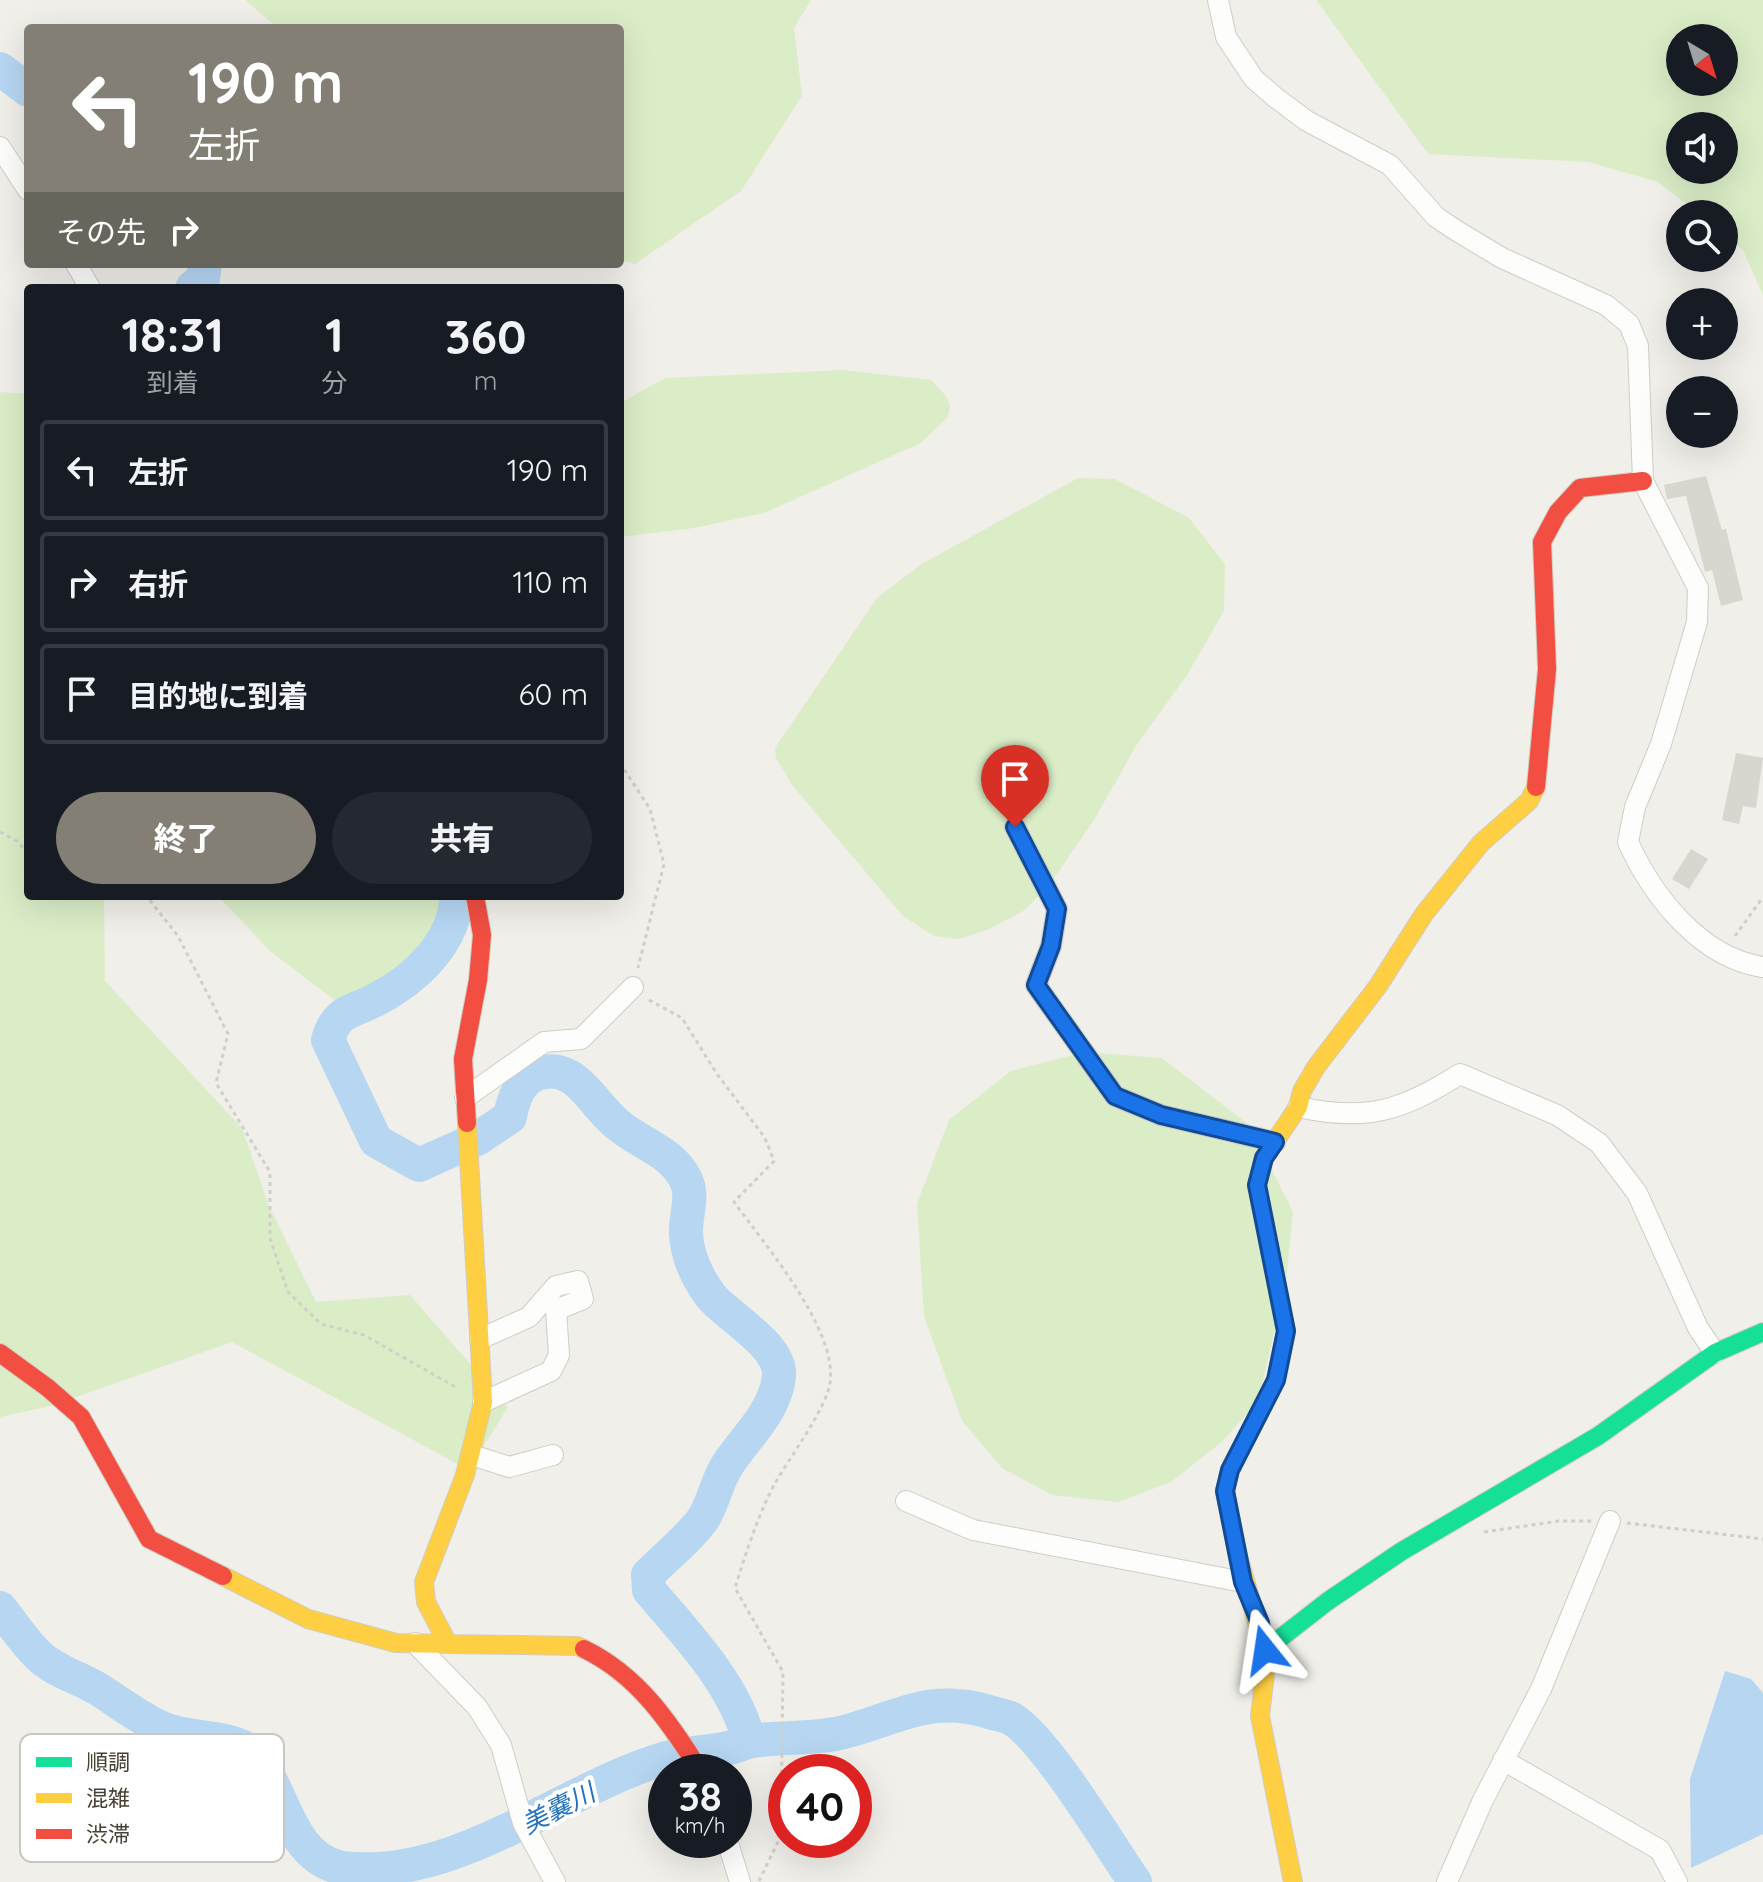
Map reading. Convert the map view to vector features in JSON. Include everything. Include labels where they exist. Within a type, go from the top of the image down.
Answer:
[{"type":"street","points":[[1218,0],[1226,37],[1254,79],[1276,98],[1307,121],[1390,165],[1436,217],[1457,231],[1502,258],[1606,305],[1629,324],[1638,346],[1643,481],[1698,588],[1697,622],[1661,744],[1635,807],[1628,842],[1656,892],[1721,955],[1738,964],[1763,967]]},
{"type":"street","points":[[0,147],[24,184]]},
{"type":"street","points":[[1293,1882],[1260,1716],[1265,1650],[1260,1623],[1243,1582],[1225,1491],[1230,1470],[1276,1380],[1286,1331],[1257,1185],[1264,1158],[1298,1107],[1302,1091],[1316,1067],[1378,986],[1424,914],[1481,843],[1529,801],[1539,781],[1547,669],[1542,542],[1558,512],[1580,488],[1643,481]]},
{"type":"street","points":[[1015,827],[1057,909],[1051,946],[1036,985],[1115,1096],[1161,1115],[1275,1142]]},
{"type":"street","points":[[448,1644],[426,1602],[424,1582],[472,1455],[483,1402],[463,1059],[478,980],[482,935],[476,900]]},
{"type":"street","points":[[465,1098],[544,1042],[581,1039],[633,987]]},
{"type":"street","points":[[1298,1107],[1337,1116],[1382,1112],[1422,1098],[1460,1074],[1557,1115],[1599,1143],[1637,1193],[1698,1328],[1715,1353]]},
{"type":"street","points":[[480,1339],[529,1317],[556,1286],[578,1281],[583,1299],[556,1310],[559,1355],[551,1371],[483,1402]]},
{"type":"street","points":[[1265,1650],[1328,1601],[1402,1551],[1598,1436],[1715,1353],[1763,1332]]},
{"type":"street","points":[[0,1353],[71,1406],[90,1430],[137,1524],[149,1539],[308,1619],[396,1643],[577,1646],[596,1654],[630,1677],[658,1709],[689,1754]]},
{"type":"street","points":[[472,1455],[509,1467],[553,1455]]},
{"type":"street","points":[[906,1501],[973,1530],[1243,1582]]},
{"type":"street","points":[[1447,1882],[1503,1760],[1541,1689],[1610,1521]]},
{"type":"street","points":[[415,1643],[477,1707],[504,1756],[523,1823],[555,1882]]},
{"type":"street","points":[[1503,1760],[1660,1850],[1677,1882]]},
{"type":"street","points":[[733,1858],[740,1882]]},
{"type":"path","points":[[624,769],[650,809],[664,864],[633,987],[657,1007],[682,1018],[717,1074],[765,1138],[774,1161],[734,1202],[818,1327],[828,1356],[830,1384],[753,1530],[735,1588],[783,1672],[778,1842],[759,1882]]},
{"type":"path","points":[[0,832],[24,849]]},
{"type":"path","points":[[1721,955],[1763,897]]},
{"type":"path","points":[[150,900],[178,936],[228,1034],[216,1083],[270,1172],[270,1238],[288,1292],[321,1324],[364,1335],[483,1402]]},
{"type":"path","points":[[1473,1533],[1559,1521],[1610,1521],[1763,1539]]},
{"type":"green space","points":[[245,0],[811,0],[794,28],[802,96],[741,191],[635,264],[624,261],[624,24],[273,24]]},
{"type":"green space","points":[[1316,0],[1763,0],[1763,295],[1743,250],[1738,246],[1738,200],[1681,200],[1658,182],[1588,162],[1428,154]]},
{"type":"green space","points":[[843,370],[931,380],[950,405],[948,417],[921,443],[764,513],[694,528],[624,537],[624,401],[665,378]]},
{"type":"green space","points":[[0,392],[24,394],[24,900],[104,900],[105,981],[242,1128],[269,1206],[316,1302],[410,1295],[508,1407],[469,1470],[232,1342],[51,1406],[0,1417]]},
{"type":"green space","points":[[1078,478],[1115,479],[1189,518],[1225,564],[1224,611],[1187,675],[1136,746],[1094,820],[1047,888],[1023,911],[987,930],[959,939],[934,936],[903,916],[792,785],[776,758],[775,748],[877,598],[920,565]]},
{"type":"green space","points":[[222,900],[460,900],[418,958],[349,1011],[270,951]]},
{"type":"green space","points":[[1084,1052],[1162,1058],[1249,1125],[1293,1212],[1286,1282],[1258,1401],[1223,1441],[1171,1482],[1118,1502],[1052,1495],[1002,1468],[962,1421],[924,1316],[917,1204],[949,1120],[1011,1071]]},
{"type":"water","points":[[1725,1671],[1751,1679],[1763,1693],[1763,1834],[1691,1868],[1690,1779]]},
{"type":"building","points":[[1706,476],[1722,530],[1726,529],[1743,600],[1721,606],[1712,570],[1705,572],[1686,496],[1667,499],[1664,485]]},
{"type":"building","points":[[1736,753],[1763,758],[1756,808],[1743,806],[1739,824],[1722,820]]},
{"type":"building","points":[[1691,849],[1708,859],[1689,889],[1672,879]]},
{"type":"waterway","points":[[0,69],[24,87]]},
{"type":"waterway","points":[[197,284],[203,279],[204,268]]},
{"type":"waterway","points":[[456,900],[449,928],[431,957],[392,991],[341,1017],[328,1040],[376,1141],[419,1165],[477,1139],[510,1117],[515,1098],[526,1081],[550,1071],[572,1078],[617,1124],[664,1155],[680,1170],[688,1186],[687,1242],[697,1274],[710,1295],[772,1353],[778,1364],[779,1376],[766,1412],[724,1470],[703,1519],[648,1575],[649,1590],[721,1680],[733,1700],[749,1741]]},
{"type":"waterway","name":"美嚢川","points":[[0,1608],[23,1639],[46,1662],[162,1728],[181,1734]]},
{"type":"waterway","name":"美嚢川","points":[[284,1809],[306,1847],[322,1860],[342,1868],[385,1869],[427,1861],[468,1847],[627,1772],[666,1758],[725,1749],[753,1741],[836,1734],[916,1710],[948,1705],[1006,1716],[1026,1730],[1059,1769],[1135,1882]]},
{"type":"traffic: fast","points":[[1238,1556],[1225,1491],[1230,1470],[1276,1380],[1286,1331],[1257,1185]]},
{"type":"traffic: fast","points":[[1265,1650],[1328,1601],[1402,1551],[1598,1436],[1715,1353],[1763,1332]]},
{"type":"traffic: slow","points":[[1257,1185],[1264,1158],[1298,1107],[1302,1091],[1316,1067],[1378,986],[1424,914],[1481,843],[1529,801],[1536,787]]},
{"type":"traffic: slow","points":[[448,1644],[426,1602],[424,1582],[465,1475],[483,1402],[467,1123]]},
{"type":"traffic: slow","points":[[1238,1556],[1267,1657],[1260,1716],[1293,1882]]},
{"type":"traffic: slow","points":[[223,1576],[308,1619],[396,1643],[577,1646],[584,1649]]},
{"type":"traffic: jam","points":[[1536,787],[1547,669],[1542,542],[1558,512],[1580,488],[1643,481]]},
{"type":"traffic: jam","points":[[467,1123],[463,1059],[478,980],[482,935],[476,900]]},
{"type":"traffic: jam","points":[[0,1353],[81,1417],[149,1539],[223,1576]]},
{"type":"traffic: jam","points":[[584,1649],[637,1686],[665,1718],[689,1754]]},
{"type":"route","points":[[1015,827],[1057,909],[1051,946],[1036,985],[1115,1096],[1161,1115],[1275,1142],[1264,1158],[1257,1185],[1282,1298],[1286,1331],[1276,1380],[1230,1470],[1225,1491],[1243,1582],[1260,1623],[1265,1650]]}]
